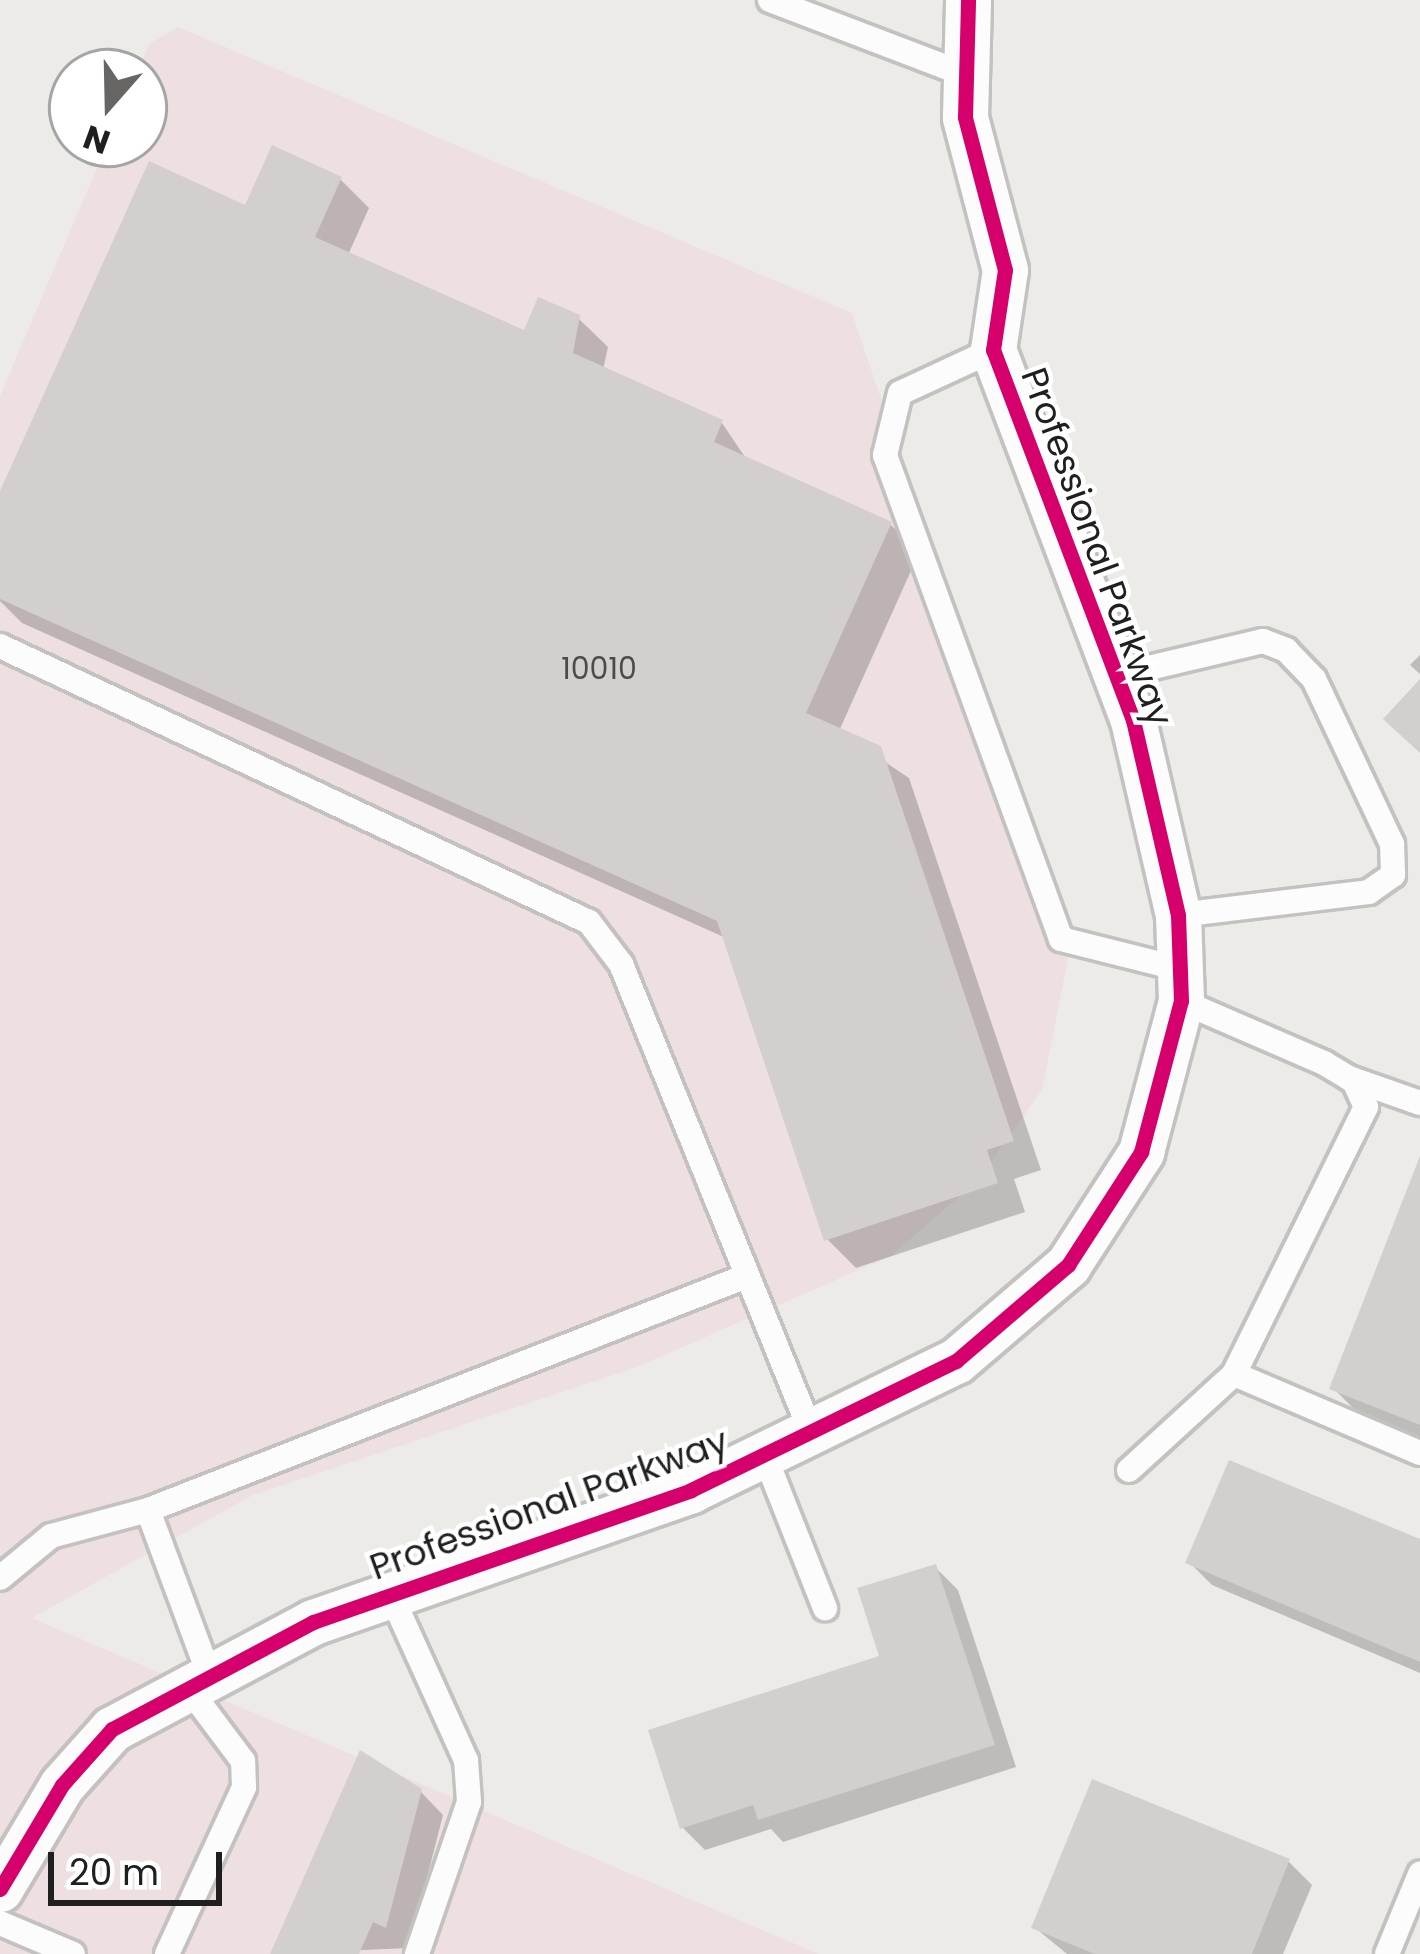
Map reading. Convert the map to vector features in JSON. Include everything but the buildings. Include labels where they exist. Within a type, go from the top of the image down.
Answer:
[{"type":"street","name":"Professional Parkway","points":[[0,1889],[62,1785],[112,1729],[199,1683],[391,1595],[764,1454],[956,1360],[1068,1265],[1141,1152],[1181,985],[1178,915],[1115,676],[993,350],[1005,270],[961,73],[968,0]]},
{"type":"lane","points":[[772,0],[961,73]]},
{"type":"lane","points":[[993,350],[900,393],[885,455],[1060,939],[1181,985],[1348,1078],[1420,1103]]},
{"type":"lane","points":[[1115,676],[1263,641],[1286,650],[1315,680],[1393,865]]},
{"type":"lane","points":[[0,646],[589,922],[620,964],[811,1432]]},
{"type":"lane","points":[[1393,865],[1420,867]]},
{"type":"lane","points":[[1178,915],[1369,892],[1393,865]]},
{"type":"lane","points":[[1129,1470],[1234,1374],[1366,1107],[1348,1078]]},
{"type":"lane","points":[[0,1578],[51,1536],[148,1510],[744,1277]]},
{"type":"lane","points":[[1234,1374],[1420,1453]]},
{"type":"lane","points":[[764,1454],[825,1609]]},
{"type":"lane","points":[[148,1510],[199,1683],[243,1760],[244,1787],[166,1954]]},
{"type":"lane","points":[[391,1595],[466,1760],[469,1802],[417,1954]]},
{"type":"lane","points":[[1387,1954],[1420,1874]]},
{"type":"lane","points":[[0,1923],[73,1954]]},
{"type":"shaded area","points":[[178,27],[852,313],[1069,954],[1042,1090],[978,1180],[891,1256],[637,1367],[253,1495],[32,1618],[819,1954],[0,1954],[0,396],[97,168],[168,168],[168,48],[147,48]]},
{"type":"cycle path","points":[[0,1889],[62,1785],[112,1729],[313,1622],[691,1490],[956,1361],[1068,1265],[1141,1152],[1181,1001],[1178,915],[1133,720],[993,350],[1005,270],[965,117],[968,0]]}]
